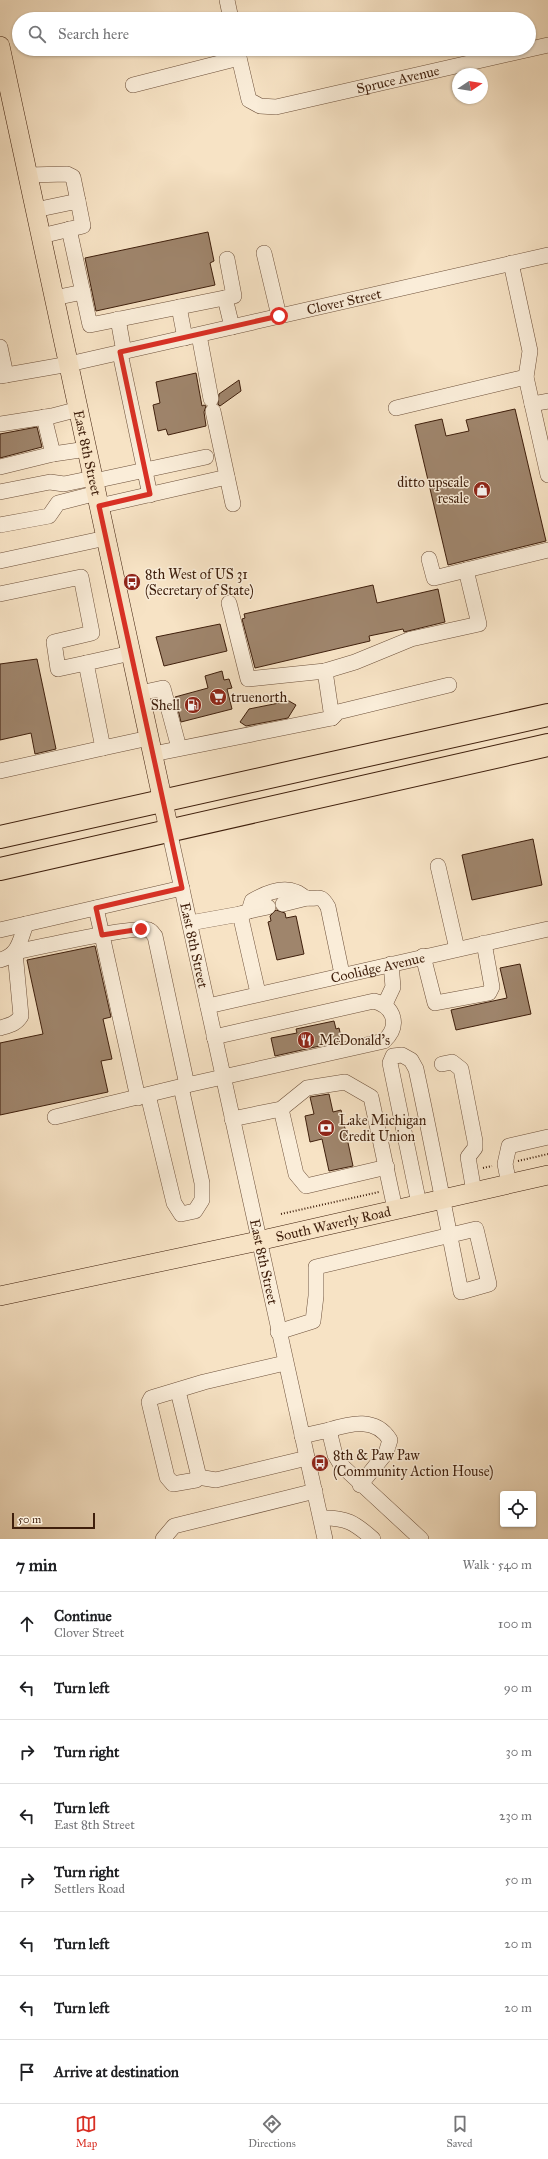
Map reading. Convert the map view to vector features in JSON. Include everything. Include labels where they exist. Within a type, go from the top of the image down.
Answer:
[{"type":"highway","points":[[0,837],[548,715]]},
{"type":"highway","points":[[342,792],[371,776],[492,749],[495,743],[492,727]]},
{"type":"highway","points":[[0,869],[548,745]]},
{"type":"main road","name":"East 8th Street","points":[[0,46],[4,82],[36,210],[169,830]]},
{"type":"main road","name":"South Waverly Road","points":[[0,1296],[258,1241],[548,1175]]},
{"type":"street","points":[[227,0],[230,12]]},
{"type":"street","name":"Spruce Avenue","points":[[536,48],[548,45]]},
{"type":"street","points":[[133,84],[231,56]]},
{"type":"street","name":"Spruce Avenue","points":[[238,56],[249,100],[260,106],[276,107],[500,56]]},
{"type":"street","points":[[28,175],[67,174],[73,177],[83,226],[41,236]]},
{"type":"street","points":[[36,210],[78,201]]},
{"type":"street","points":[[69,229],[90,325],[234,296],[227,259]]},
{"type":"street","points":[[264,253],[279,316]]},
{"type":"street","name":"Clover Street","points":[[3,376],[69,364],[548,255]]},
{"type":"street","points":[[511,264],[530,351],[526,377],[548,475]]},
{"type":"street","points":[[54,298],[82,292]]},
{"type":"street","points":[[225,298],[232,327]]},
{"type":"street","points":[[179,307],[192,336],[212,405],[233,504]]},
{"type":"street","points":[[118,319],[122,352],[150,494]]},
{"type":"street","points":[[0,347],[3,376]]},
{"type":"street","points":[[396,408],[526,377]]},
{"type":"street","points":[[532,404],[548,401]]},
{"type":"street","points":[[0,424],[44,418],[79,410]]},
{"type":"street","points":[[44,418],[52,454]]},
{"type":"street","points":[[0,467],[52,454],[87,449]]},
{"type":"street","points":[[0,525],[49,516],[58,504],[145,470],[206,456]]},
{"type":"street","points":[[0,492],[50,482],[96,490],[150,494],[228,477]]},
{"type":"street","points":[[50,482],[55,508]]},
{"type":"street","points":[[0,561],[106,538]]},
{"type":"street","points":[[429,558],[434,578],[548,550]]},
{"type":"street","points":[[229,603],[248,679],[325,671],[355,662],[411,639],[479,624],[466,570]]},
{"type":"street","points":[[0,594],[81,577],[92,633],[54,642],[58,669],[131,653]]},
{"type":"street","points":[[86,663],[103,748]]},
{"type":"street","points":[[325,671],[332,718]]},
{"type":"street","points":[[0,771],[103,748],[151,746],[179,748],[332,718],[338,712],[449,685]]},
{"type":"street","points":[[140,693],[163,688],[179,748]]},
{"type":"street","name":"East 8th Street","points":[[169,830],[278,1332],[325,1539]]},
{"type":"street","points":[[438,866],[457,949]]},
{"type":"street","points":[[0,930],[182,888]]},
{"type":"street","points":[[258,993],[245,912],[252,901],[262,895],[278,891],[288,890],[307,898]]},
{"type":"street","points":[[283,904],[307,898],[318,897],[324,900],[328,907],[342,974]]},
{"type":"street","points":[[190,923],[268,907]]},
{"type":"street","points":[[15,952],[102,935],[141,929],[148,929],[155,936],[202,1183],[202,1200],[195,1211],[181,1214],[174,1203],[143,1097],[102,935],[96,908]]},
{"type":"street","points":[[0,960],[10,958],[15,952],[26,924]]},
{"type":"street","name":"Coolidge Avenue","points":[[208,1006],[258,993],[548,929]]},
{"type":"street","points":[[423,956],[435,1003],[489,993],[492,991],[492,987],[484,943]]},
{"type":"street","points":[[0,1028],[12,1025],[21,1016],[15,952]]},
{"type":"street","points":[[385,1004],[393,987],[391,964]]},
{"type":"street","points":[[55,1117],[143,1097],[223,1076],[384,1041],[392,1033],[394,1025],[392,1015],[385,1004],[374,1001],[214,1037]]},
{"type":"street","points":[[384,1041],[393,1056]]},
{"type":"street","points":[[278,1332],[313,1321],[316,1296],[316,1267],[450,1236],[416,1069],[411,1060],[402,1055],[393,1056]]},
{"type":"street","points":[[393,1056],[390,1063],[392,1078],[419,1204]]},
{"type":"street","points":[[442,1064],[452,1062],[461,1069],[476,1141],[475,1148],[468,1157],[474,1192]]},
{"type":"street","points":[[232,1119],[281,1109],[307,1088],[345,1082],[371,1097],[395,1210]]},
{"type":"street","points":[[281,1109],[296,1174],[306,1186],[387,1167]]},
{"type":"street","points":[[509,1184],[505,1164],[509,1146],[548,1137]]},
{"type":"street","points":[[285,1363],[204,1382],[178,1391],[153,1397],[149,1402],[167,1477],[170,1483],[181,1484],[196,1480],[198,1477],[216,1480],[307,1458]]},
{"type":"street","points":[[178,1391],[198,1477]]},
{"type":"street","points":[[302,1436],[348,1424],[364,1423],[376,1426],[385,1432],[390,1440],[386,1453],[360,1485]]},
{"type":"street","points":[[329,1430],[335,1455],[340,1465],[360,1485],[421,1539]]},
{"type":"street","points":[[163,1539],[174,1526],[315,1491]]},
{"type":"street","points":[[321,1518],[339,1517],[350,1521],[373,1539]]},
{"type":"building","points":[[208,232],[214,261],[210,263],[215,285],[96,311],[85,258]]},
{"type":"building","points":[[196,373],[202,406],[206,406],[204,412],[206,426],[168,435],[166,429],[158,431],[153,405],[160,403],[156,382]]},
{"type":"building","points":[[239,380],[241,391],[220,406],[218,404],[219,394]]},
{"type":"building","name":"ditto upscale resale","points":[[515,409],[546,541],[448,565],[415,425],[442,419],[446,436],[469,431],[466,420]]},
{"type":"building","points":[[37,427],[42,447],[0,458],[0,434]]},
{"type":"building","points":[[373,585],[377,603],[438,589],[445,622],[404,632],[403,629],[369,636],[370,641],[255,668],[242,619],[245,618],[244,614]]},
{"type":"building","points":[[220,624],[227,651],[164,666],[156,637]]},
{"type":"building","points":[[37,659],[56,749],[35,754],[31,733],[0,740],[0,664]]},
{"type":"building","points":[[222,671],[224,680],[229,679],[232,688],[227,689],[232,709],[181,722],[175,697],[208,688],[205,676]]},
{"type":"building","points":[[289,701],[296,705],[288,718],[246,726],[240,722],[249,709]]},
{"type":"building","points":[[533,839],[542,885],[472,900],[462,855]]},
{"type":"building","points":[[276,910],[285,913],[286,918],[296,916],[304,954],[277,960],[268,922],[271,921],[270,916]]},
{"type":"building","points":[[95,946],[111,1017],[103,1019],[112,1059],[101,1061],[108,1092],[0,1115],[0,1043],[43,1034],[27,960]]},
{"type":"building","points":[[520,964],[531,1014],[456,1030],[451,1010],[507,998],[500,968]]},
{"type":"building","name":"McDonald's","points":[[334,1021],[336,1029],[339,1028],[342,1041],[275,1056],[271,1038],[297,1033],[296,1029]]},
{"type":"building","name":"Lake Michigan Credit Union","points":[[329,1094],[333,1112],[341,1110],[353,1166],[329,1171],[322,1139],[310,1142],[305,1116],[314,1114],[310,1097]]},
{"type":"place","name":"ditto upscale resale","points":[[482,490]]},
{"type":"place","name":"8th West of US 31 (Secretary of State)","points":[[132,582]]},
{"type":"place","name":"truenorth","points":[[218,697]]},
{"type":"place","name":"Shell","points":[[193,705]]},
{"type":"place","name":"McDonald's","points":[[306,1040]]},
{"type":"place","name":"Lake Michigan Credit Union","points":[[326,1128]]},
{"type":"place","name":"8th & Paw Paw (Community Action House)","points":[[320,1463]]},
{"type":"route","points":[[141,929],[102,935],[96,908],[182,888],[99,506],[150,494],[120,352],[279,316]]}]
